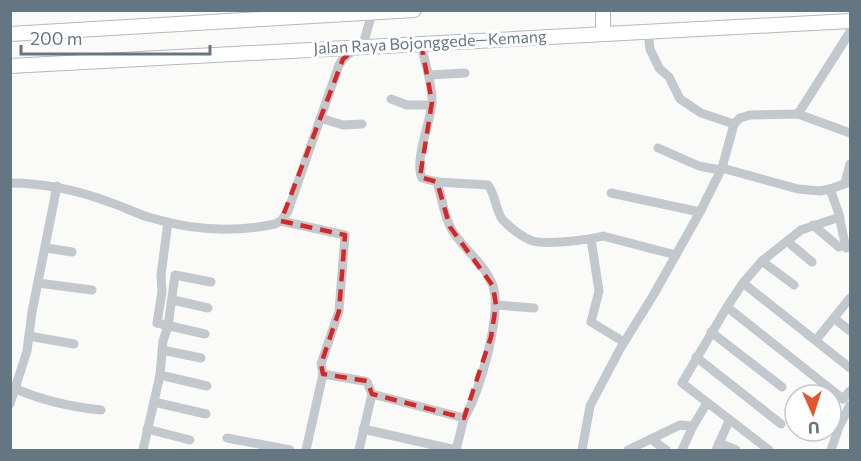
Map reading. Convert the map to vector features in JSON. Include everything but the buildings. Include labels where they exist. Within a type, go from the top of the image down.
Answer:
[{"type":"highway","name":"Jalan Raya Bojonggede—Kemang","points":[[10,34],[414,10]]},
{"type":"highway","points":[[603,10],[603,34]]},
{"type":"highway","name":"Jalan Raya Bojonggede—Kemang","points":[[10,66],[850,21]]},
{"type":"street","points":[[281,221],[291,204],[339,65],[360,46],[367,36],[373,11]]},
{"type":"street","points":[[648,32],[650,49],[659,68],[669,76],[681,99],[701,113],[734,124]]},
{"type":"street","points":[[798,114],[850,32]]},
{"type":"street","points":[[421,43],[429,75],[431,105],[420,173],[422,178],[437,182],[480,184],[490,187],[498,213],[504,221],[531,241],[591,239],[603,236],[676,255]]},
{"type":"street","points":[[429,75],[465,73]]},
{"type":"street","points":[[391,99],[407,105],[431,105]]},
{"type":"street","points":[[582,450],[590,406],[624,342],[700,212],[721,169],[734,124],[740,118],[750,115],[798,114],[850,133]]},
{"type":"street","points":[[320,118],[343,125],[362,124]]},
{"type":"street","points":[[658,148],[699,166],[721,169],[798,189],[820,191],[848,183],[850,164]]},
{"type":"street","points":[[363,429],[456,450],[464,418],[484,363],[496,305],[493,286],[487,274],[450,227],[437,182]]},
{"type":"street","points":[[10,183],[57,186],[145,216],[207,229],[260,227],[281,221],[345,235],[339,311],[321,364],[323,374],[306,450]]},
{"type":"street","points":[[10,404],[29,336],[57,186]]},
{"type":"street","points":[[813,225],[842,248],[840,217],[830,189]]},
{"type":"street","points":[[611,193],[700,212]]},
{"type":"street","points":[[769,450],[682,383],[727,307],[762,261],[801,230],[840,217]]},
{"type":"street","points":[[168,222],[157,323],[205,334]]},
{"type":"street","points":[[591,239],[598,291],[591,322],[624,342]]},
{"type":"street","points":[[788,242],[812,262]]},
{"type":"street","points":[[46,248],[72,252]]},
{"type":"street","points":[[762,261],[794,285]]},
{"type":"street","points":[[143,450],[160,375],[163,341],[168,326],[175,274],[211,282]]},
{"type":"street","points":[[38,283],[92,290]]},
{"type":"street","points":[[743,283],[850,368]]},
{"type":"street","points":[[816,340],[850,298]]},
{"type":"street","points":[[172,300],[208,308]]},
{"type":"street","points":[[496,305],[534,308]]},
{"type":"street","points":[[727,307],[843,399],[850,391]]},
{"type":"street","points":[[834,318],[850,331]]},
{"type":"street","points":[[711,332],[782,387]]},
{"type":"street","points":[[29,336],[74,344]]},
{"type":"street","points":[[162,350],[201,358]]},
{"type":"street","points":[[696,357],[781,424]]},
{"type":"street","points":[[323,374],[367,382],[372,394],[359,450]]},
{"type":"street","points":[[160,375],[207,386]]},
{"type":"street","points":[[16,389],[61,405],[101,410]]},
{"type":"street","points":[[372,394],[464,418]]},
{"type":"street","points":[[154,402],[206,414]]},
{"type":"street","points":[[682,450],[707,403]]},
{"type":"street","points":[[831,450],[850,405]]},
{"type":"street","points":[[729,421],[718,447],[736,450]]},
{"type":"street","points":[[628,450],[680,425],[693,426]]},
{"type":"street","points":[[147,429],[190,440]]},
{"type":"street","points":[[227,438],[290,450]]},
{"type":"street","points":[[651,439],[666,450]]},
{"type":"highlighted area","points":[[421,43],[432,102],[420,177],[437,182],[450,227],[493,286],[496,305],[491,337],[464,418],[372,394],[367,381],[323,374],[321,364],[339,311],[345,235],[281,221],[343,59],[360,46]]}]
